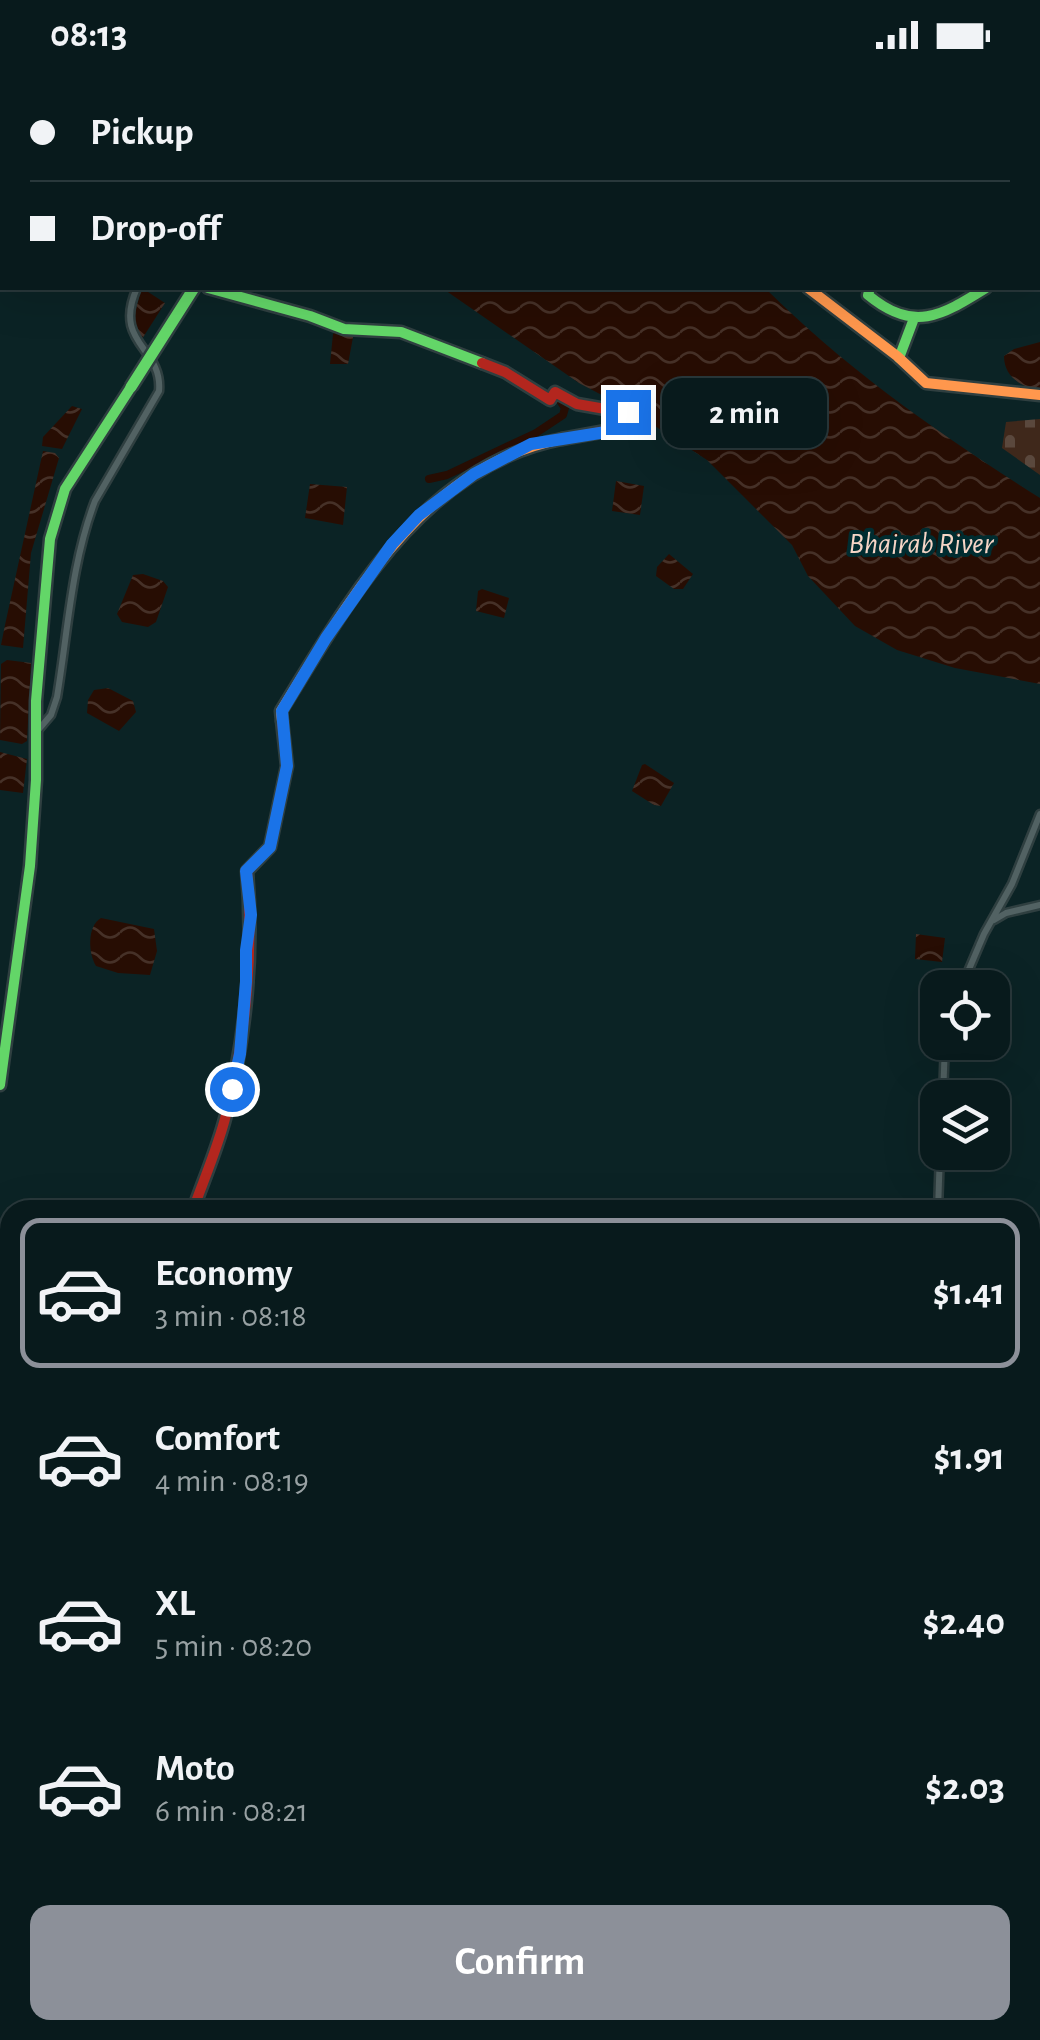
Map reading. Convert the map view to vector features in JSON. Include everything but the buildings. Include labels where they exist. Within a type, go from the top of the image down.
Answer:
[{"type":"main road","points":[[0,1085],[30,866],[42,614],[50,539],[65,490],[193,290]]},
{"type":"main road","points":[[197,1200],[225,1120],[240,1054],[251,915],[246,871],[270,847],[287,766],[282,711],[366,578],[419,515],[474,474],[531,444],[633,426],[628,412],[576,404],[556,392],[550,400],[506,372],[401,332],[344,329],[215,290]]},
{"type":"main road","points":[[811,290],[926,383],[1040,395]]},
{"type":"main road","points":[[870,290],[868,296],[874,302],[897,318],[913,321],[937,314],[982,290]]},
{"type":"main road","points":[[899,358],[913,321]]},
{"type":"street","points":[[36,735],[51,715],[57,698],[78,553],[89,519],[158,391],[160,378],[130,326],[130,304],[136,290]]},
{"type":"street","points":[[970,970],[1012,884],[1040,814]]},
{"type":"street","points":[[991,922],[1006,913],[1040,906]]},
{"type":"street","points":[[938,1200],[939,1170]]},
{"type":"green space","points":[[1040,419],[1040,475],[1002,448],[1006,422]]},
{"type":"water","points":[[141,290],[165,303],[142,339],[133,318]]},
{"type":"water","name":"Bhairab River","points":[[445,290],[767,290],[896,401],[1040,498],[1040,684],[955,668],[897,650],[855,626],[808,576],[792,545],[707,460],[632,411],[579,383]]},
{"type":"water","points":[[337,330],[354,332],[348,364],[330,364],[333,334]]},
{"type":"water","points":[[1040,342],[1040,390],[1015,380],[1007,370],[1004,356]]},
{"type":"water","points":[[72,406],[82,409],[62,449],[42,446],[43,437]]},
{"type":"water","points":[[43,451],[59,458],[31,553],[23,648],[1,645],[5,625]]},
{"type":"water","points":[[616,481],[644,486],[640,515],[612,511]]},
{"type":"water","points":[[310,484],[347,487],[343,525],[305,518]]},
{"type":"water","points":[[669,554],[693,574],[683,589],[674,589],[656,576],[657,567]]},
{"type":"water","points":[[133,575],[163,581],[168,587],[156,622],[148,627],[122,622],[117,614]]},
{"type":"water","points":[[478,591],[509,598],[504,618],[476,611]]},
{"type":"water","points":[[7,660],[31,663],[27,741],[22,744],[0,740],[1,664]]},
{"type":"water","points":[[108,688],[133,701],[136,712],[119,731],[87,713],[94,690]]},
{"type":"water","points":[[0,752],[27,759],[23,793],[0,790]]},
{"type":"water","points":[[645,764],[674,783],[661,806],[632,791]]},
{"type":"water","points":[[101,918],[154,929],[157,951],[150,975],[118,973],[96,966],[90,940],[93,927]]},
{"type":"water","points":[[916,934],[945,938],[942,962],[915,959]]},
{"type":"waterway","points":[[429,479],[447,475],[536,433],[563,415],[565,408],[557,396]]},
{"type":"traffic: fast","points":[[131,387],[193,290]]},
{"type":"traffic: fast","points":[[215,290],[344,329],[401,332],[482,363]]},
{"type":"traffic: fast","points":[[869,290],[868,295],[884,307],[914,317],[941,313],[983,290]]},
{"type":"traffic: fast","points":[[899,358],[913,321]]},
{"type":"traffic: fast","points":[[0,1085],[30,866],[36,701],[50,539],[65,489],[131,387]]},
{"type":"traffic: slow","points":[[811,290],[926,383],[1040,395]]},
{"type":"traffic: slow","points":[[282,721],[281,711],[363,583],[430,507],[469,477],[513,454],[562,439]]},
{"type":"traffic: jam","points":[[482,363],[505,372],[550,400],[555,392],[577,404],[628,413],[633,426],[562,439]]},
{"type":"traffic: jam","points":[[197,1200],[223,1127],[239,1055],[249,963],[247,871],[270,847],[287,766],[282,721]]},
{"type":"route","points":[[232,1089],[240,1054],[251,915],[246,871],[270,847],[287,766],[282,711],[366,578],[419,515],[474,474],[531,444],[631,428],[628,412]]}]
